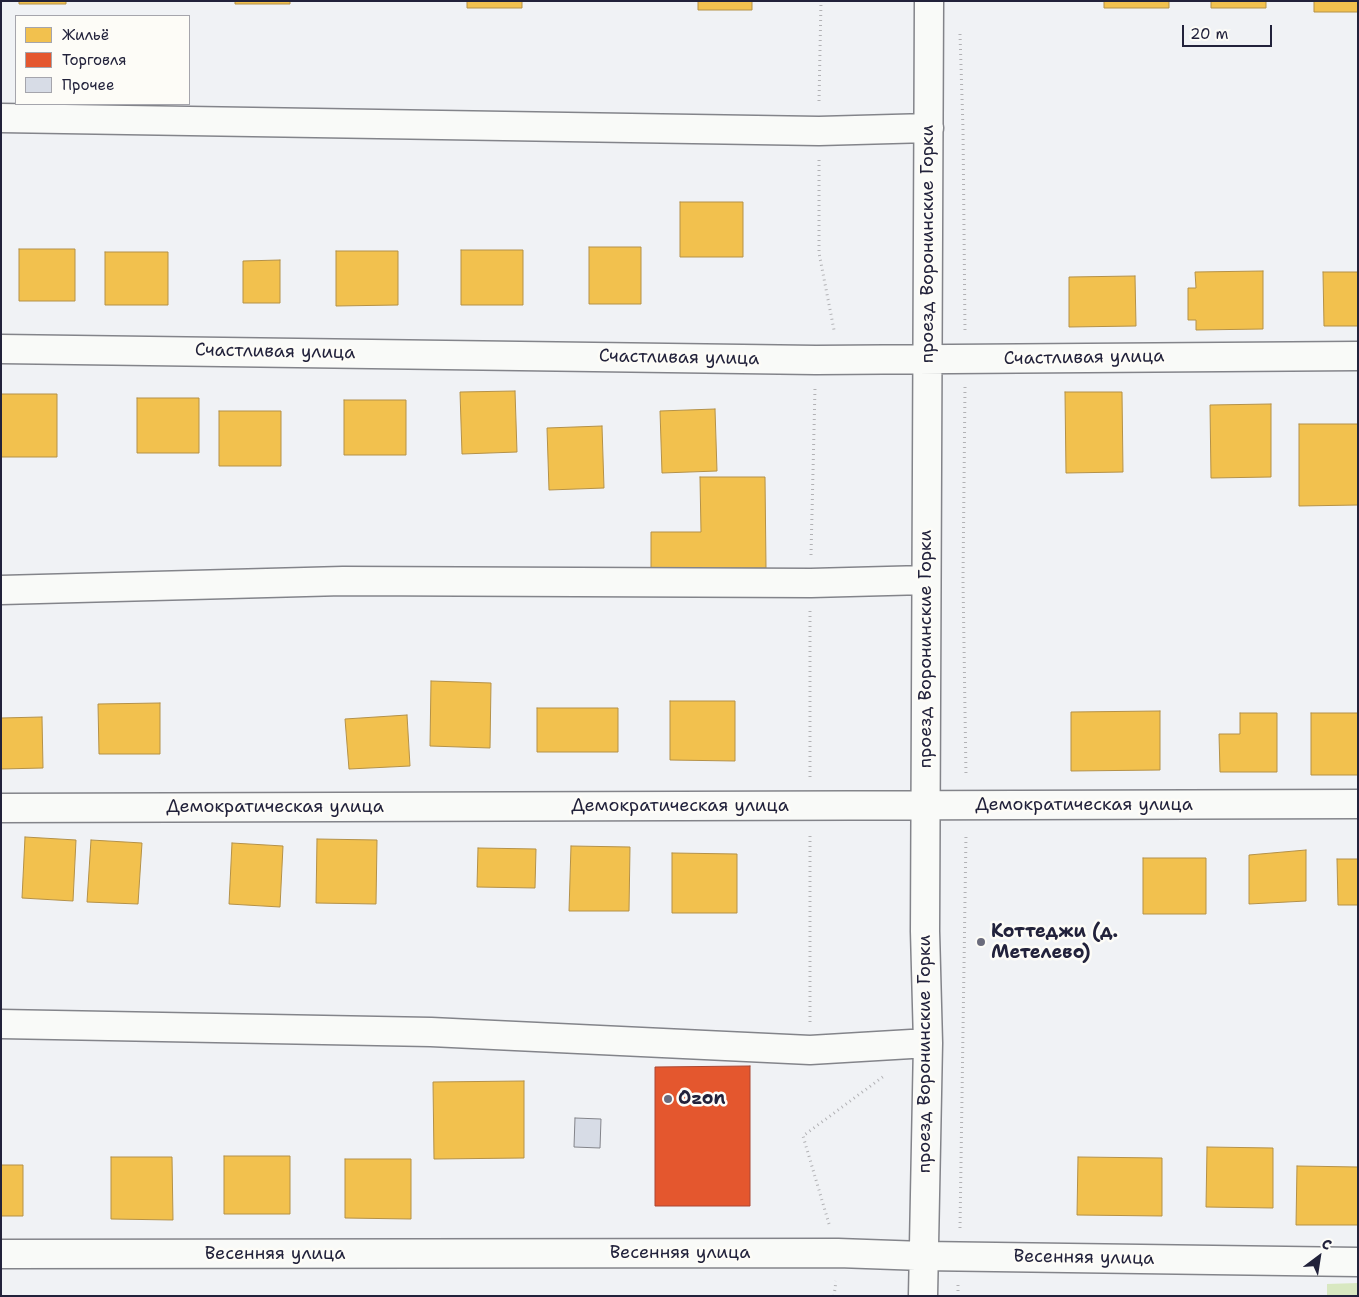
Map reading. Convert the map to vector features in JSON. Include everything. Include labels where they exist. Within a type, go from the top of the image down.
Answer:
[{"type":"street","name":"проезд Воронинские Горки","points":[[923,1296],[928,1043],[925,931],[925,806],[929,1]]},
{"type":"street","points":[[1,118],[819,131],[928,128]]},
{"type":"street","name":"Счастливая улица","points":[[1,349],[816,360],[1358,356]]},
{"type":"street","points":[[1,590],[343,581],[810,583],[926,580]]},
{"type":"street","name":"Демократическая улица","points":[[1,808],[1358,804]]},
{"type":"street","points":[[1,1024],[431,1032],[810,1050],[928,1043]]},
{"type":"street","name":"Весенняя улица","points":[[1,1254],[838,1253],[923,1256],[1358,1262]]},
{"type":"path","points":[[810,1050],[810,583],[816,360],[834,330],[819,253],[821,1]]},
{"type":"path","points":[[958,1296],[966,805],[965,360],[963,128],[960,31]]},
{"type":"path","points":[[834,1296],[838,1253],[802,1136],[889,1072]]},
{"type":"green space","points":[[1358,1283],[1358,1296],[1327,1296],[1327,1284]]},
{"type":"building: Жильё","points":[[19,1],[66,1],[66,4],[19,4]]},
{"type":"building: Жильё","points":[[235,1],[290,1],[290,4],[235,4]]},
{"type":"building: Жильё","points":[[467,1],[522,1],[522,8],[467,8]]},
{"type":"building: Жильё","points":[[698,1],[752,1],[752,10],[698,10]]},
{"type":"building: Жильё","points":[[1104,1],[1169,1],[1169,8],[1104,8]]},
{"type":"building: Жильё","points":[[1211,1],[1266,1],[1266,8],[1211,8]]},
{"type":"building: Жильё","points":[[1314,1],[1358,1],[1358,12],[1314,12]]},
{"type":"building: Жильё","points":[[680,202],[743,202],[743,257],[680,257]]},
{"type":"building: Жильё","points":[[589,247],[641,247],[641,304],[589,304]]},
{"type":"building: Жильё","points":[[19,249],[75,249],[75,301],[19,301]]},
{"type":"building: Жильё","points":[[461,250],[523,250],[523,305],[461,305]]},
{"type":"building: Жильё","points":[[336,251],[398,251],[398,305],[336,306]]},
{"type":"building: Жильё","points":[[105,252],[168,252],[168,305],[105,305]]},
{"type":"building: Жильё","points":[[280,260],[280,303],[243,303],[243,261]]},
{"type":"building: Жильё","points":[[1263,271],[1263,329],[1196,330],[1196,320],[1188,320],[1188,288],[1196,288],[1195,272]]},
{"type":"building: Жильё","points":[[1323,272],[1358,272],[1358,326],[1324,326]]},
{"type":"building: Жильё","points":[[1135,276],[1136,326],[1069,327],[1069,277]]},
{"type":"building: Жильё","points":[[515,391],[517,452],[462,454],[460,392]]},
{"type":"building: Жильё","points":[[1065,392],[1122,392],[1123,472],[1066,473]]},
{"type":"building: Жильё","points":[[1,394],[57,394],[57,457],[1,457]]},
{"type":"building: Жильё","points":[[137,398],[199,398],[199,453],[137,453]]},
{"type":"building: Жильё","points":[[344,400],[406,400],[406,455],[344,455]]},
{"type":"building: Жильё","points":[[1271,404],[1271,477],[1211,478],[1210,405]]},
{"type":"building: Жильё","points":[[715,409],[717,471],[662,473],[660,411]]},
{"type":"building: Жильё","points":[[219,411],[281,411],[281,466],[219,466]]},
{"type":"building: Жильё","points":[[1299,424],[1358,424],[1358,505],[1299,506]]},
{"type":"building: Жильё","points":[[602,426],[604,488],[549,490],[547,428]]},
{"type":"building: Жильё","points":[[700,477],[765,477],[766,568],[651,569],[651,532],[701,532]]},
{"type":"building: Жильё","points":[[431,681],[491,683],[490,748],[430,746]]},
{"type":"building: Жильё","points":[[670,701],[735,701],[735,761],[670,760]]},
{"type":"building: Жильё","points":[[160,703],[160,754],[99,754],[98,704]]},
{"type":"building: Жильё","points":[[537,708],[618,708],[618,752],[537,752]]},
{"type":"building: Жильё","points":[[1160,711],[1160,770],[1071,771],[1071,712]]},
{"type":"building: Жильё","points":[[1240,713],[1277,713],[1277,772],[1220,772],[1219,734],[1240,734]]},
{"type":"building: Жильё","points":[[1311,713],[1358,713],[1358,775],[1311,775]]},
{"type":"building: Жильё","points":[[407,715],[410,766],[349,769],[345,719]]},
{"type":"building: Жильё","points":[[42,717],[43,768],[1,769],[1,718]]},
{"type":"building: Жильё","points":[[25,837],[76,840],[73,901],[22,898]]},
{"type":"building: Жильё","points":[[317,839],[377,840],[376,904],[316,903]]},
{"type":"building: Жильё","points":[[91,840],[142,843],[138,904],[87,902]]},
{"type":"building: Жильё","points":[[232,843],[283,846],[280,907],[229,904]]},
{"type":"building: Жильё","points":[[571,846],[630,847],[629,911],[569,911]]},
{"type":"building: Жильё","points":[[478,848],[536,849],[535,888],[477,887]]},
{"type":"building: Жильё","points":[[1306,850],[1306,901],[1249,904],[1249,855]]},
{"type":"building: Жильё","points":[[672,853],[737,854],[737,913],[672,913]]},
{"type":"building: Жильё","points":[[1143,858],[1206,858],[1206,914],[1143,914]]},
{"type":"building: Жильё","points":[[1337,859],[1358,859],[1358,905],[1338,905]]},
{"type":"building: Жильё","points":[[524,1081],[524,1158],[434,1159],[433,1082]]},
{"type":"building: Жильё","points":[[1207,1147],[1273,1148],[1273,1208],[1206,1207]]},
{"type":"building: Жильё","points":[[224,1156],[290,1156],[290,1214],[224,1214]]},
{"type":"building: Жильё","points":[[111,1157],[172,1157],[173,1220],[111,1219]]},
{"type":"building: Жильё","points":[[1078,1157],[1162,1158],[1162,1216],[1077,1215]]},
{"type":"building: Жильё","points":[[345,1159],[411,1159],[411,1219],[345,1218]]},
{"type":"building: Жильё","points":[[1,1165],[23,1165],[23,1216],[1,1216]]},
{"type":"building: Жильё","points":[[1297,1166],[1358,1167],[1358,1225],[1296,1225]]},
{"type":"building: Торговля","points":[[750,1066],[750,1206],[655,1206],[655,1067]]},
{"type":"building: Прочее","points":[[575,1118],[601,1119],[600,1148],[574,1147]]},
{"type":"place","name":"Коттеджи (д. Метелево)","points":[[981,942]]},
{"type":"place","name":"Ozon","points":[[668,1099]]}]
